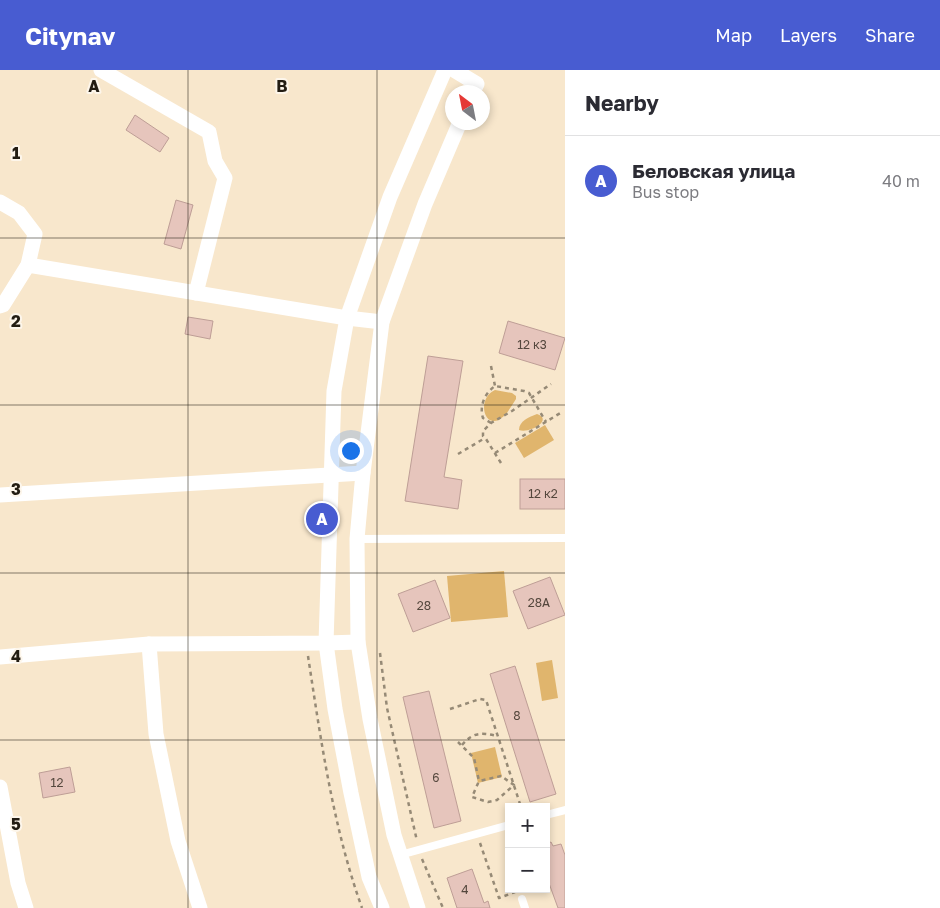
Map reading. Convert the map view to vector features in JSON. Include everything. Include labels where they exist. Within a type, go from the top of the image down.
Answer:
[{"type":"street","points":[[101,70],[209,132],[215,161],[225,178],[196,293]]},
{"type":"street","points":[[382,908],[369,877],[353,803],[335,709],[326,643],[334,391],[347,318],[390,197],[445,70]]},
{"type":"street","points":[[454,70],[472,85]]},
{"type":"street","points":[[418,908],[394,835],[370,719],[358,642],[358,539],[363,473],[382,322],[425,204],[457,130]]},
{"type":"street","points":[[0,202],[19,212],[35,234],[28,265],[3,305],[0,306]]},
{"type":"street","points":[[28,265],[347,318],[382,322]]},
{"type":"street","points":[[0,495],[363,473]]},
{"type":"street","points":[[0,657],[149,644],[358,642]]},
{"type":"street","points":[[149,644],[156,734],[178,841],[200,908]]},
{"type":"street","points":[[0,787],[18,883],[26,908]]},
{"type":"lane","points":[[358,539],[565,538]]},
{"type":"lane","points":[[550,814],[565,810]]},
{"type":"lane","points":[[400,855],[505,826]]},
{"type":"lane","points":[[522,900],[525,908]]},
{"type":"path","points":[[491,366],[495,386]]},
{"type":"path","points":[[501,463],[483,436],[483,431],[491,423],[551,384]]},
{"type":"path","points":[[491,423],[483,418],[481,413],[484,396],[495,386],[529,393],[546,422]]},
{"type":"path","points":[[495,453],[562,412]]},
{"type":"path","points":[[458,454],[485,438]]},
{"type":"path","points":[[306,643],[321,742],[334,807],[350,871],[362,908]]},
{"type":"path","points":[[380,653],[387,708],[419,850],[443,908]]},
{"type":"path","points":[[450,709],[485,699],[520,803]]},
{"type":"path","points":[[462,746],[469,737],[483,733],[498,736]]},
{"type":"path","points":[[458,742],[474,758],[479,781],[472,797],[488,802],[497,800],[514,785]]},
{"type":"path","points":[[479,781],[501,776],[514,785]]},
{"type":"path","points":[[477,834],[499,898],[519,890],[522,900]]},
{"type":"shaded area","points":[[495,390],[512,393],[516,396],[516,399],[504,416],[492,421],[485,413],[484,407],[485,400]]},
{"type":"shaded area","points":[[537,414],[543,420],[538,426],[528,430],[519,430],[523,422]]},
{"type":"shaded area","points":[[545,425],[554,440],[524,458],[515,443]]},
{"type":"shaded area","points":[[504,571],[508,617],[451,622],[447,576]]},
{"type":"shaded area","points":[[552,660],[558,698],[542,701],[536,663]]},
{"type":"shaded area","points":[[495,747],[502,777],[478,783],[471,753]]},
{"type":"building","points":[[135,115],[169,138],[160,152],[126,130]]},
{"type":"building","points":[[176,200],[193,205],[181,249],[164,244]]},
{"type":"building","points":[[188,317],[213,321],[210,339],[185,334]]},
{"type":"building","points":[[508,321],[565,338],[555,370],[499,353]]},
{"type":"building","points":[[428,356],[463,361],[444,477],[462,480],[458,509],[405,501]]},
{"type":"building","points":[[520,479],[565,479],[565,509],[520,509]]},
{"type":"building","points":[[550,577],[565,615],[528,629],[513,591]]},
{"type":"building","points":[[435,580],[450,618],[413,632],[398,594]]},
{"type":"building","points":[[515,666],[556,794],[530,802],[490,674]]},
{"type":"building","points":[[429,691],[461,821],[434,828],[403,697]]},
{"type":"building","points":[[70,767],[75,792],[43,798],[39,773]]},
{"type":"building","points":[[550,842],[553,846],[561,844],[565,855],[565,908],[558,908],[550,886]]},
{"type":"building","points":[[472,869],[484,903],[488,901],[490,908],[457,908],[447,878]]},
{"type":"place","name":"Беловская улица","points":[[322,519]]}]
